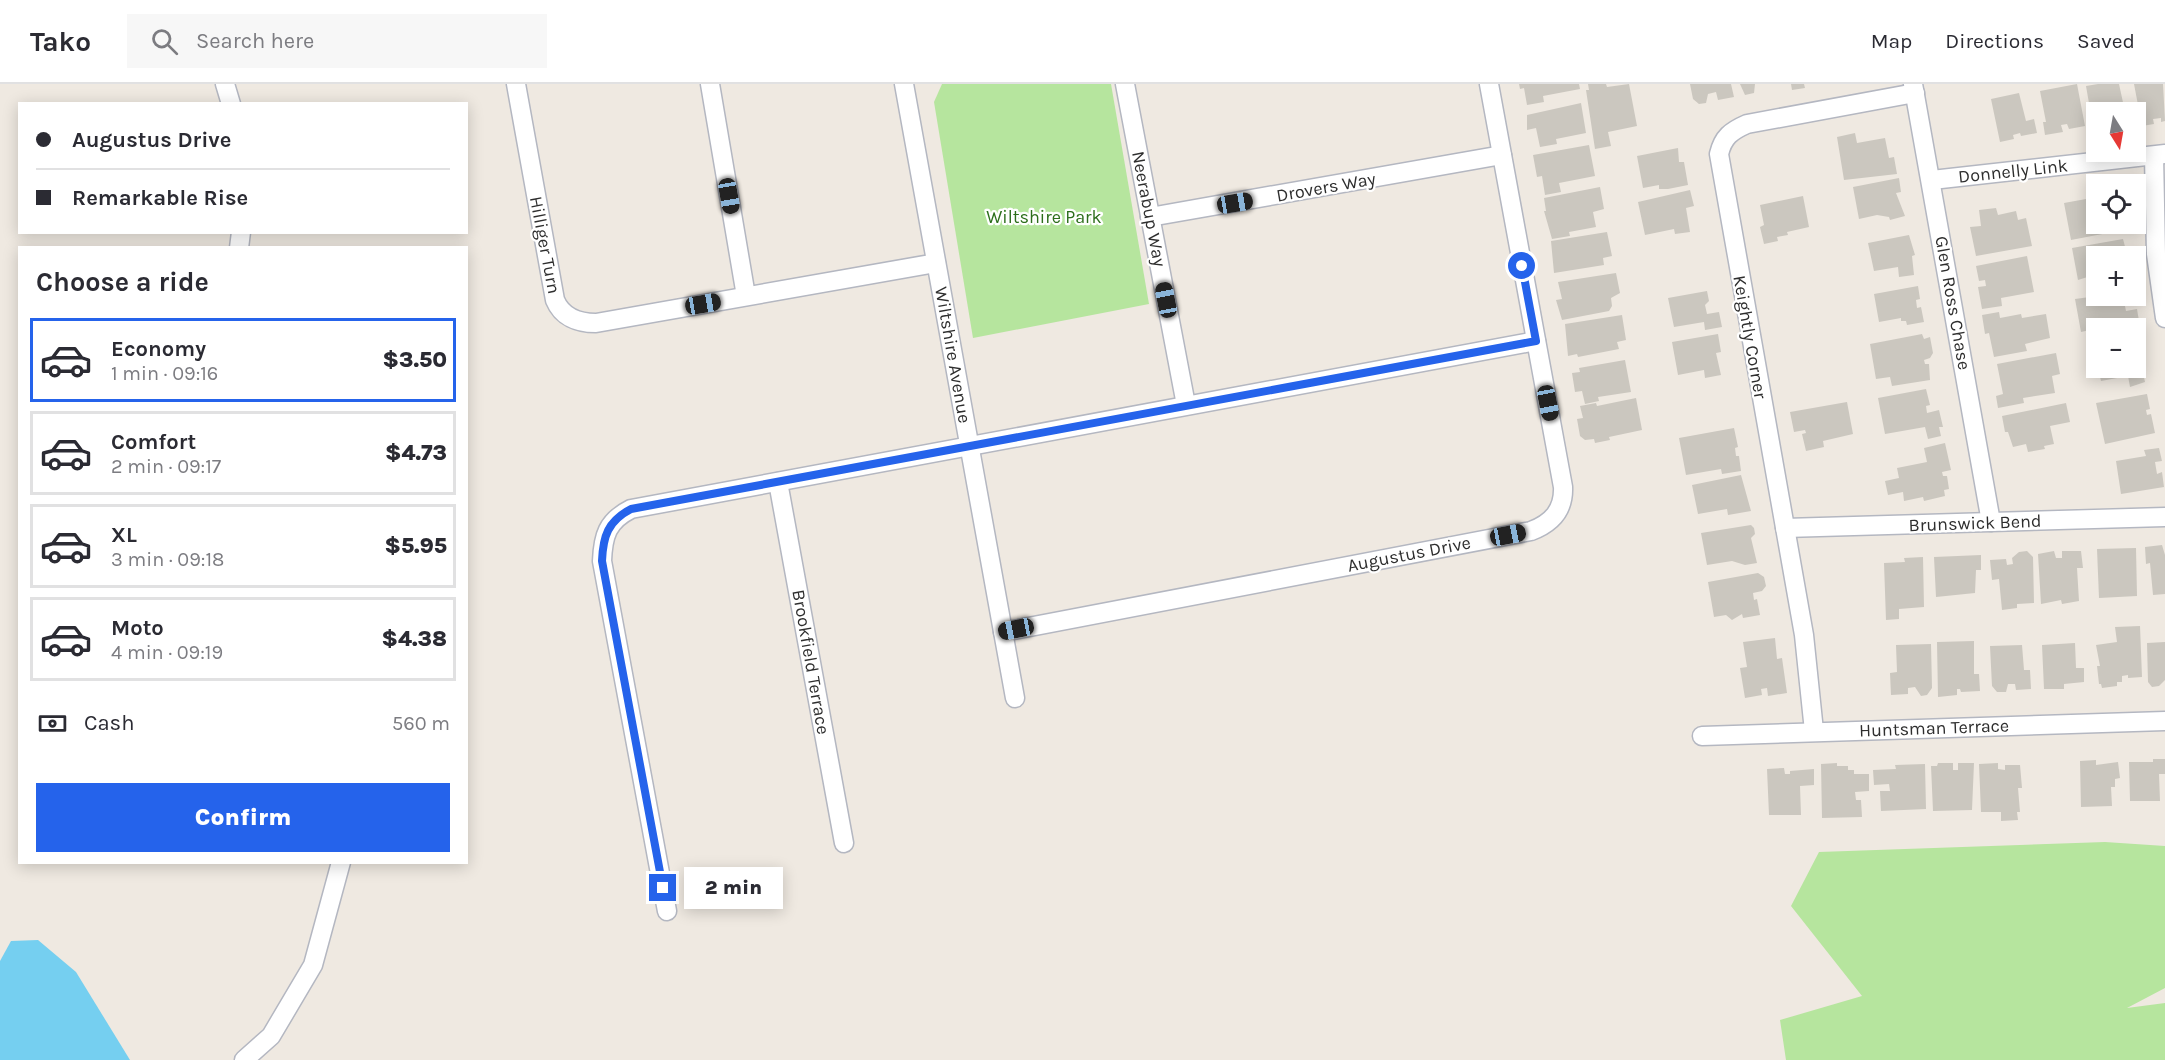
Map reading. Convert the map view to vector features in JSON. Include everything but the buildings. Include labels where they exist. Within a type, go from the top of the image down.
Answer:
[{"type":"street","points":[[225,84],[230,102]]},
{"type":"street","name":"Hilliger Turn","points":[[516,84],[555,300],[561,310],[577,321],[596,323],[936,262]]},
{"type":"street","points":[[710,84],[746,296]]},
{"type":"street","name":"Wiltshire Avenue","points":[[904,84],[1015,698]]},
{"type":"street","name":"Neerabup Way","points":[[1125,84],[1186,405]]},
{"type":"street","name":"Augustus Drive","points":[[1003,632],[1531,531],[1546,525],[1555,518],[1564,499],[1563,487],[1490,84]]},
{"type":"street","name":"Glen Ross Chase","points":[[1914,88],[1991,522]]},
{"type":"street","name":"Keightly Corner","points":[[1814,731],[1809,668],[1719,154],[1722,141],[1731,132],[1747,124],[1914,88]]},
{"type":"street","name":"Drovers Way","points":[[1150,217],[1502,155]]},
{"type":"street","points":[[2159,155],[2156,254],[2165,318]]},
{"type":"street","name":"Donnelly Link","points":[[1932,180],[2159,155]]},
{"type":"street","points":[[667,911],[602,561],[603,543],[608,526],[616,517],[631,509],[1536,341]]},
{"type":"street","name":"Brookfield Terrace","points":[[778,482],[844,843]]},
{"type":"street","name":"Brunswick Bend","points":[[1785,528],[2165,517]]},
{"type":"street","name":"Huntsman Terrace","points":[[1702,736],[2165,721]]},
{"type":"street","points":[[244,1060],[272,1036],[314,965],[340,864]]},
{"type":"green space","name":"Wiltshire Park","points":[[942,84],[1111,84],[1149,304],[973,338],[934,102]]},
{"type":"green space","points":[[2105,842],[2165,846],[2165,988],[2127,1008],[2165,1003],[2165,1060],[1786,1060],[1780,1020],[1862,996],[1791,906],[1819,852]]},
{"type":"water","points":[[38,940],[76,972],[130,1060],[0,1060],[0,961],[11,941]]},
{"type":"route","points":[[663,888],[602,561],[603,543],[608,526],[616,517],[631,509],[1536,341],[1522,266]]}]
